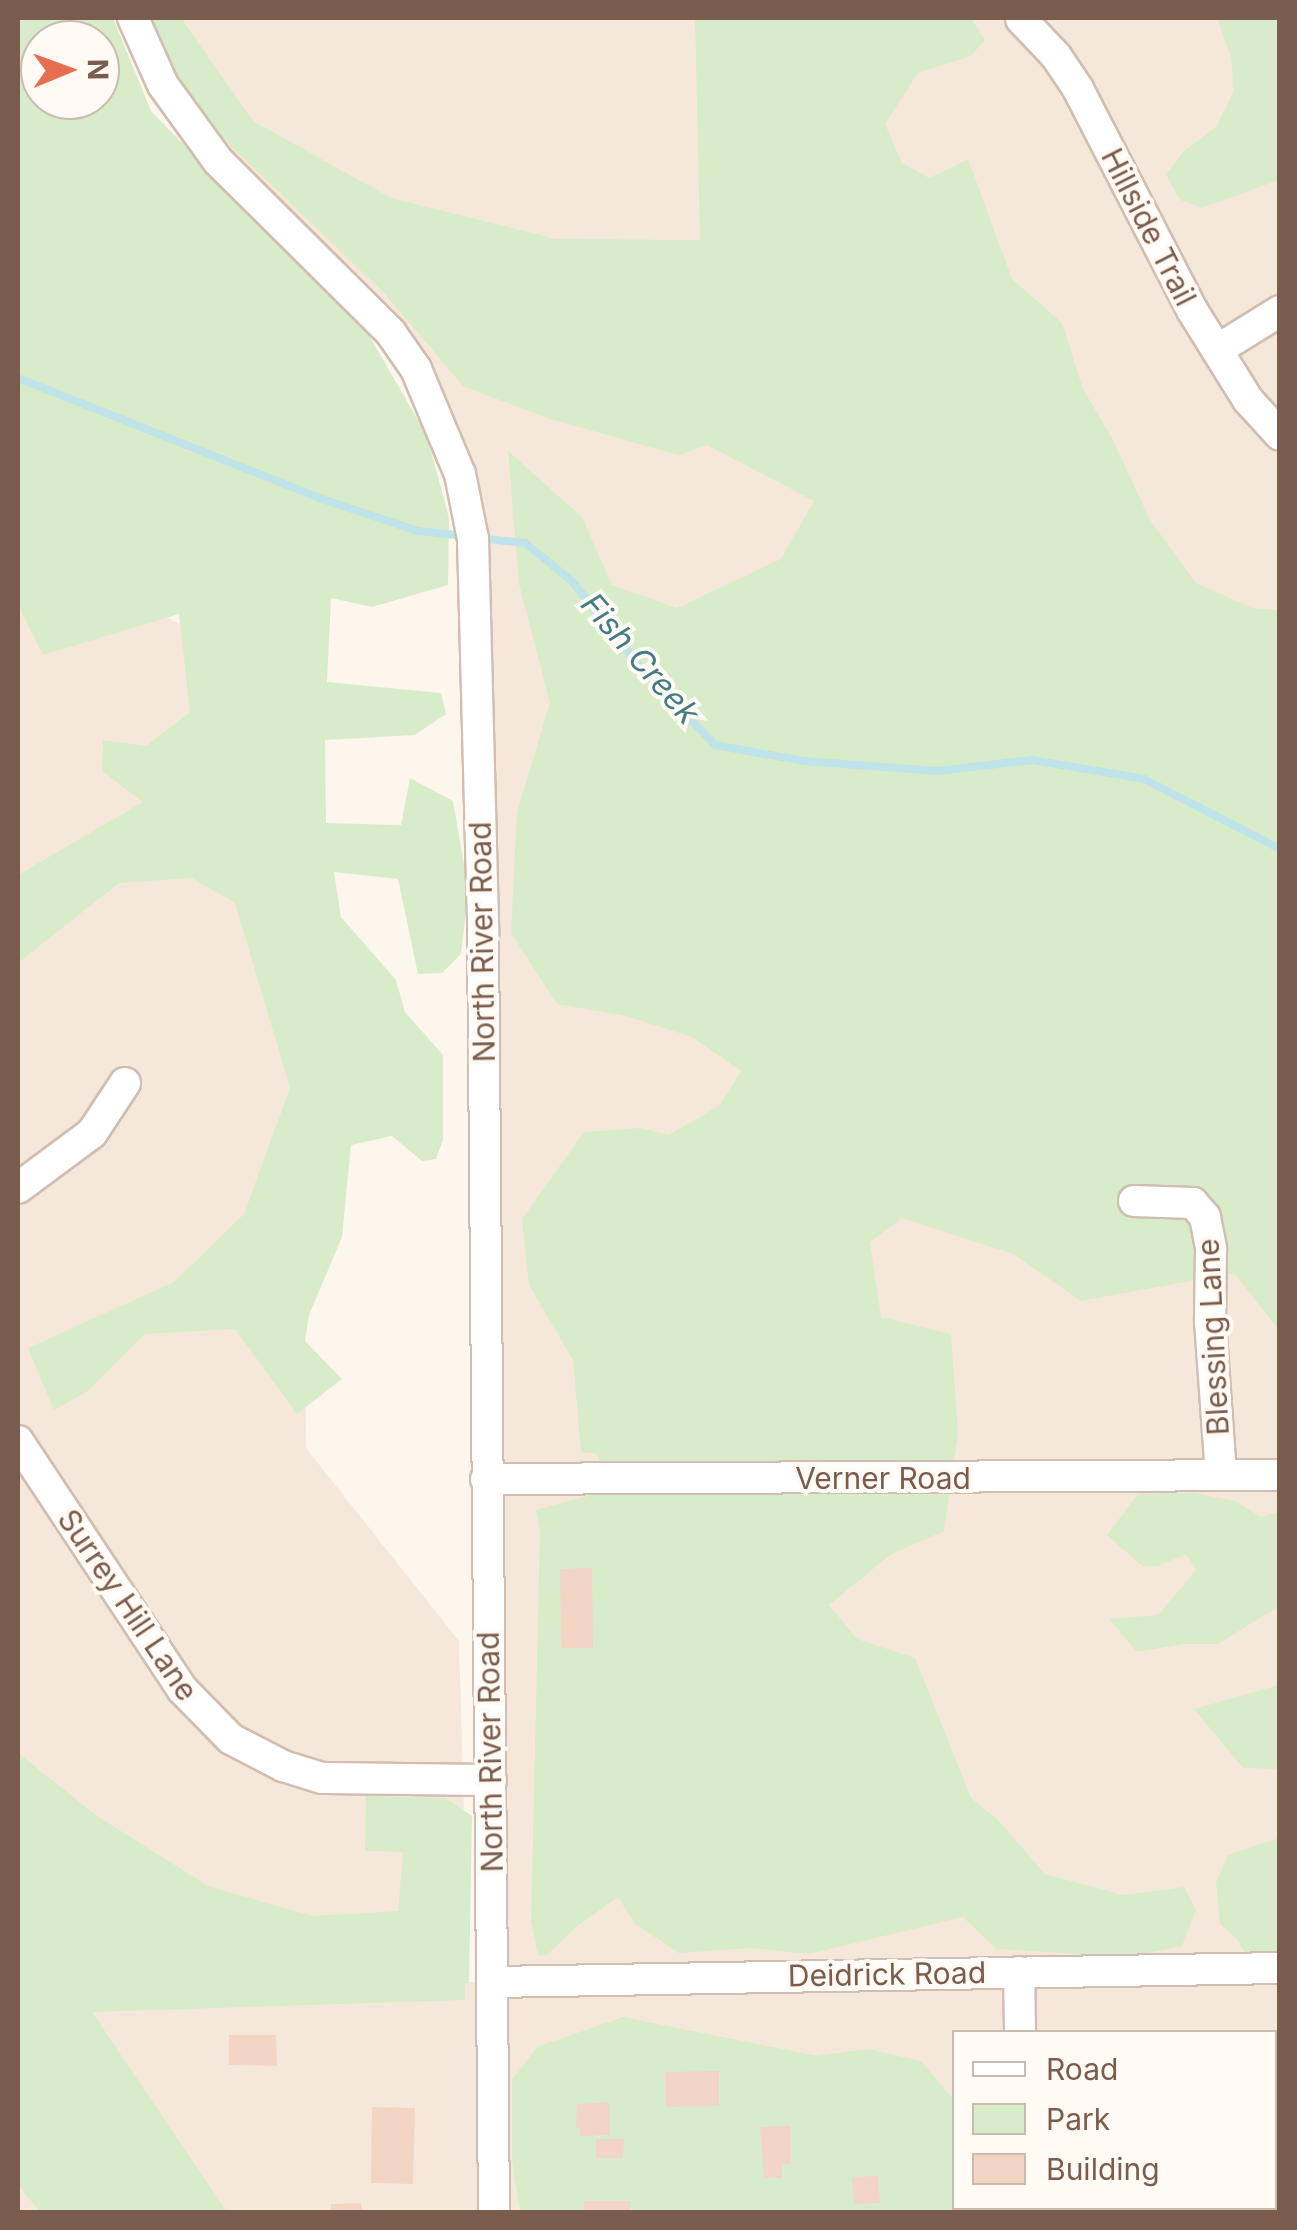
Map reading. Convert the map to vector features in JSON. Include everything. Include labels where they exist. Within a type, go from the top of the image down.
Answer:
[{"type":"street","name":"North River Road","points":[[133,18],[163,85],[218,161],[390,332],[416,369],[460,474],[473,539],[494,2212]]},
{"type":"street","name":"Hillside Trail","points":[[1021,19],[1056,56],[1078,89],[1192,310],[1248,400],[1280,435]]},
{"type":"street","points":[[1217,350],[1280,311]]},
{"type":"street","points":[[18,1188],[92,1133],[125,1083]]},
{"type":"street","name":"Blessing Lane","points":[[1134,1202],[1194,1203],[1205,1217],[1211,1249],[1210,1321],[1221,1475]]},
{"type":"street","name":"Surrey Hill Lane","points":[[23,1461],[182,1690],[231,1739],[283,1766],[322,1778],[490,1780]]},
{"type":"street","name":"Verner Road","points":[[486,1479],[1280,1474]]},
{"type":"street","name":"Deidrick Road","points":[[494,1982],[1280,1968]]},
{"type":"street","points":[[1019,1972],[1020,2030]]},
{"type":"shaded area","points":[[133,18],[1279,18],[1279,2212],[18,2212],[18,542],[298,684],[306,1448],[459,1641],[469,1982],[493,1982],[476,591],[416,369],[218,161]]},
{"type":"green space","points":[[18,18],[113,18],[20,20],[20,120],[120,120],[120,35],[151,111],[370,337],[427,436],[449,518],[448,585],[372,607],[331,598],[327,682],[441,693],[446,714],[415,735],[325,740],[326,823],[401,825],[410,778],[453,801],[465,871],[465,919],[461,954],[442,973],[418,974],[398,879],[334,872],[341,917],[396,980],[405,1012],[443,1055],[443,1140],[436,1159],[422,1161],[392,1136],[351,1145],[342,1237],[309,1315],[305,1341],[342,1379],[297,1414],[235,1329],[145,1334],[88,1391],[54,1410],[28,1348],[174,1282],[244,1214],[290,1088],[235,903],[192,878],[119,883],[18,963],[18,875],[143,802],[102,771],[103,740],[146,746],[190,712],[179,614],[43,655],[18,605]]},
{"type":"green space","points":[[149,18],[181,18],[253,121],[391,198],[556,239],[700,240],[695,18],[971,18],[985,40],[971,56],[918,73],[885,124],[902,163],[929,178],[968,159],[1012,279],[1062,323],[1083,389],[1112,438],[1150,520],[1196,583],[1252,608],[1279,610],[1279,1330],[1234,1273],[1081,1301],[1013,1254],[902,1218],[870,1242],[881,1317],[951,1334],[958,1434],[944,1531],[890,1555],[829,1605],[857,1639],[915,1658],[971,1798],[996,1818],[1045,1874],[1123,1895],[1184,1887],[1196,1910],[1182,1946],[1127,1957],[996,1949],[963,1917],[809,1954],[752,1948],[679,1953],[635,1924],[618,1897],[575,1928],[547,1955],[538,1956],[531,1922],[540,1532],[536,1510],[610,1490],[597,1454],[581,1452],[573,1360],[529,1285],[522,1219],[584,1132],[640,1128],[669,1135],[720,1105],[741,1071],[692,1037],[626,1016],[557,1004],[511,933],[517,812],[550,703],[519,584],[508,451],[582,517],[612,585],[677,608],[781,559],[814,501],[707,445],[678,455],[547,418],[463,386],[385,294],[206,122],[175,82]]},
{"type":"green space","points":[[1217,18],[1279,18],[1279,180],[1202,208],[1180,200],[1166,175],[1183,152],[1216,127],[1234,91],[1231,58]]},
{"type":"green space","points":[[1194,1493],[1235,1501],[1261,1517],[1279,1512],[1279,1606],[1218,1644],[1183,1644],[1137,1652],[1109,1619],[1158,1615],[1196,1570],[1186,1554],[1158,1566],[1142,1566],[1107,1535],[1138,1494]]},
{"type":"green space","points":[[1279,1685],[1279,1769],[1243,1768],[1194,1709]]},
{"type":"green space","points":[[18,1753],[97,1816],[208,1886],[313,1916],[398,1911],[403,1852],[365,1851],[366,1796],[445,1798],[472,1816],[469,1983],[465,1983],[465,2000],[92,2012],[227,2212],[40,2212],[18,2185]]},
{"type":"green space","points":[[1279,1838],[1279,1957],[1251,1962],[1236,1938],[1220,1924],[1216,1883],[1228,1855]]},
{"type":"green space","points":[[623,2017],[817,2056],[867,2049],[921,2061],[952,2098],[952,2210],[1024,2212],[520,2212],[512,2160],[512,2080],[537,2047]]},
{"type":"green space","points":[[1279,2195],[1279,2212],[1057,2212],[1277,2210]]},
{"type":"building","points":[[592,1568],[593,1648],[561,1648],[560,1569]]},
{"type":"building","points":[[229,2035],[276,2035],[277,2066],[229,2065]]},
{"type":"building","points":[[719,2071],[719,2106],[666,2107],[665,2072]]},
{"type":"building","points":[[609,2102],[610,2135],[580,2136],[580,2128],[576,2128],[577,2104]]},
{"type":"building","points":[[372,2107],[415,2108],[413,2184],[371,2183]]},
{"type":"building","points":[[790,2126],[791,2164],[782,2164],[782,2178],[764,2178],[760,2127]]},
{"type":"building","points":[[596,2139],[624,2139],[623,2158],[596,2158]]},
{"type":"building","points":[[878,2176],[880,2203],[854,2204],[852,2177]]},
{"type":"building","points":[[584,2201],[630,2201],[630,2212],[584,2212]]},
{"type":"building","points":[[361,2203],[362,2212],[331,2212],[331,2204]]},
{"type":"waterway","name":"Fish Creek","points":[[18,378],[322,499],[418,531],[465,536]]},
{"type":"waterway","name":"Fish Creek","points":[[478,538],[525,543],[572,581],[644,671],[715,745],[804,761],[937,771],[1032,760],[1144,779],[1280,849]]}]
